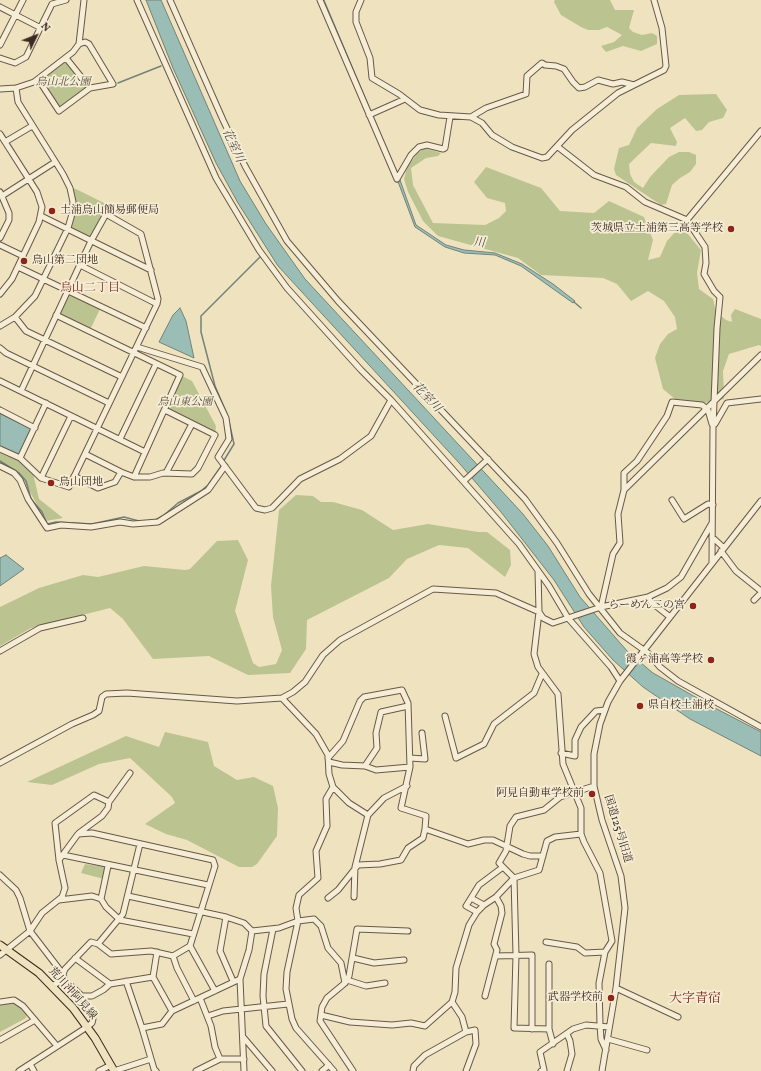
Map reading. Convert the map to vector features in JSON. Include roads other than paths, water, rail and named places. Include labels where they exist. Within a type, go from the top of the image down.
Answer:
[{"type":"main road","name":"荒川沖阿見線","points":[[0,945],[52,986],[87,1027],[113,1069]]},
{"type":"street","points":[[0,45],[24,0]]},
{"type":"street","points":[[0,58],[15,63],[21,61],[29,52],[52,4],[66,0]]},
{"type":"street","points":[[79,44],[84,0]]},
{"type":"street","points":[[137,0],[216,178],[259,250],[287,288],[361,370],[391,400],[519,544],[570,617],[611,666],[620,681]]},
{"type":"street","points":[[170,0],[245,166],[287,241],[338,301],[525,499],[557,544],[588,594],[620,633],[642,653],[678,681],[761,727]]},
{"type":"street","points":[[320,0],[396,179],[411,155],[419,147],[427,145],[443,149],[445,148],[450,117]]},
{"type":"street","points":[[361,0],[356,12],[356,22],[370,58],[372,78],[420,110],[450,117],[471,117],[482,123],[492,135],[512,147],[542,158],[547,157],[558,147],[572,130],[618,93],[664,70],[666,66],[662,28],[654,0]]},
{"type":"street","points":[[0,7],[40,27]]},
{"type":"street","points":[[0,89],[25,86],[38,79],[66,58],[79,44],[85,42],[88,44],[113,84],[90,88],[59,111],[38,79]]},
{"type":"street","points":[[66,58],[90,88]]},
{"type":"street","points":[[471,117],[486,108],[526,94],[527,76],[542,63],[564,69],[579,88],[585,87],[598,80],[613,84],[622,82],[634,85]]},
{"type":"street","points":[[0,326],[15,318],[32,300],[44,279],[68,228],[73,202],[70,188],[18,102],[16,88]]},
{"type":"street","points":[[369,115],[405,99]]},
{"type":"street","points":[[6,142],[32,126]]},
{"type":"street","points":[[687,220],[761,131]]},
{"type":"street","points":[[0,134],[29,179],[41,201],[41,216],[9,285],[0,294]]},
{"type":"street","points":[[558,147],[594,175],[626,187],[645,202],[687,220],[705,247],[706,263],[704,274],[714,291],[720,297],[717,328],[714,427],[712,564]]},
{"type":"street","points":[[0,238],[9,220],[7,207],[1,194],[29,179],[55,162]]},
{"type":"street","points":[[0,449],[20,458],[41,478],[69,487],[158,304],[142,234],[106,214],[91,241],[21,391]]},
{"type":"street","points":[[41,216],[151,270]]},
{"type":"street","points":[[0,245],[23,256]]},
{"type":"street","points":[[18,266],[146,328]]},
{"type":"street","points":[[80,266],[158,304]]},
{"type":"street","points":[[56,315],[180,375],[134,477]]},
{"type":"street","points":[[15,318],[26,331],[122,377]]},
{"type":"street","points":[[137,347],[202,366],[226,418],[229,439],[218,457],[256,508],[265,510],[272,508],[300,479],[340,459],[370,436],[391,400]]},
{"type":"street","points":[[0,349],[109,403]]},
{"type":"street","points":[[624,490],[761,355]]},
{"type":"street","points":[[120,439],[156,364]]},
{"type":"street","points":[[0,380],[145,452]]},
{"type":"street","points":[[714,427],[727,403],[761,399]]},
{"type":"street","points":[[598,608],[613,554],[620,543],[618,514],[624,490],[624,473],[637,461],[668,416],[672,402],[702,405],[706,409],[714,427]]},
{"type":"street","points":[[20,458],[46,403]]},
{"type":"street","points":[[0,410],[35,428]]},
{"type":"street","points":[[85,454],[134,477],[150,477],[166,473],[192,474],[198,468],[214,435],[165,410]]},
{"type":"street","points":[[41,478],[71,416]]},
{"type":"street","points":[[166,473],[192,424]]},
{"type":"street","points":[[464,481],[488,459]]},
{"type":"street","points":[[0,466],[14,473],[20,480],[28,500],[47,528],[61,525],[91,527],[120,522],[133,524],[158,522],[208,490],[225,466]]},
{"type":"street","points":[[74,476],[98,488],[115,482],[122,472]]},
{"type":"street","points":[[672,500],[684,519],[708,504],[713,505]]},
{"type":"street","name":"国道125号旧道","points":[[602,1071],[616,988],[625,908],[623,888],[617,863],[602,820],[594,786],[595,747],[605,710],[620,681],[761,501]]},
{"type":"street","points":[[0,764],[72,724],[93,715],[99,711],[102,698],[106,694],[142,694],[237,701],[282,698],[293,692],[305,682],[329,648],[340,640],[433,590],[496,593],[539,612],[548,622],[553,623],[598,608],[648,597],[667,588],[681,577],[712,523]]},
{"type":"street","points":[[712,537],[741,576],[761,592],[754,600]]},
{"type":"street","points":[[538,570],[539,612],[534,654],[542,674],[555,687],[558,694],[561,753],[564,768],[576,792],[581,808],[581,834],[587,850],[600,873],[612,941],[605,952],[599,983],[601,1039],[606,1050]]},
{"type":"street","points":[[648,597],[651,602],[670,617]]},
{"type":"street","points":[[0,651],[40,628],[84,618]]},
{"type":"street","points":[[445,716],[456,758],[484,744],[494,724],[534,694],[542,674]]},
{"type":"street","points":[[328,898],[338,890],[355,867],[401,860],[408,848],[423,838],[426,816],[401,808],[410,767],[408,706],[402,690],[364,697],[360,700],[343,741],[329,760]]},
{"type":"street","points":[[282,698],[316,734],[329,760],[329,774],[333,786],[349,803],[368,815]]},
{"type":"street","points":[[365,766],[377,748],[376,734],[381,712],[408,706]]},
{"type":"street","points":[[561,753],[575,756],[575,740],[581,727],[596,711],[605,710]]},
{"type":"street","points":[[410,758],[425,759],[422,733]]},
{"type":"street","points":[[329,760],[342,765],[365,766],[376,770],[410,767]]},
{"type":"street","points":[[59,860],[78,834],[102,816],[108,808],[109,802],[130,773]]},
{"type":"street","points":[[333,786],[326,799],[327,826],[316,851],[318,878],[300,895],[296,908],[298,921],[287,972],[286,989],[288,1004],[296,1028],[334,1071]]},
{"type":"street","points":[[354,897],[355,867],[368,815],[384,798],[407,786]]},
{"type":"street","points":[[549,1029],[514,1028],[516,955],[514,878],[499,863],[506,851],[510,826],[516,817],[544,810],[560,797],[594,786]]},
{"type":"street","points":[[0,955],[30,931],[42,913],[59,900],[65,888],[59,860],[55,823],[94,795],[109,802]]},
{"type":"street","points":[[425,829],[468,844],[484,840],[493,840],[530,856],[543,856]]},
{"type":"street","points":[[78,834],[92,832],[212,860],[215,866],[190,946],[216,991]]},
{"type":"street","points":[[321,1016],[350,1022],[392,1024],[411,1023],[425,1026],[452,1002],[455,992],[456,968],[469,925],[477,912],[496,897],[514,878],[539,870],[546,841],[555,837],[581,834]]},
{"type":"street","points":[[98,944],[120,920],[135,870],[140,844]]},
{"type":"street","points":[[63,855],[108,866],[208,885]]},
{"type":"street","points":[[101,899],[108,866]]},
{"type":"street","points":[[477,912],[466,906],[478,885],[503,867]]},
{"type":"street","points":[[0,875],[16,890],[20,898],[30,931],[64,976],[82,996],[92,1019],[92,1023],[87,1027],[19,1071]]},
{"type":"street","points":[[59,900],[92,896],[101,899],[106,907],[120,920],[193,934]]},
{"type":"street","points":[[128,896],[201,911],[244,923],[252,931]]},
{"type":"street","points":[[485,996],[496,956],[497,950],[494,944],[502,913],[501,906],[496,897]]},
{"type":"street","points":[[471,898],[484,905]]},
{"type":"street","points":[[226,918],[220,951],[233,981]]},
{"type":"street","points":[[252,931],[279,928],[298,921],[314,919],[319,922],[328,948],[341,963],[346,981]]},
{"type":"street","points":[[273,929],[264,974],[264,1006],[266,1026],[302,1071]]},
{"type":"street","points":[[353,1071],[320,1021],[322,1007],[327,998],[346,981],[351,969],[357,929],[408,931]]},
{"type":"street","points":[[244,1071],[244,1038],[240,979],[249,950],[252,931]]},
{"type":"street","points":[[612,941],[622,940]]},
{"type":"street","points":[[52,986],[64,976],[75,958],[91,942],[98,944],[110,954],[151,951],[173,956],[190,946]]},
{"type":"street","points":[[546,942],[577,946],[585,953],[605,952]]},
{"type":"street","points":[[157,952],[153,977],[172,1011]]},
{"type":"street","points":[[496,956],[532,955],[532,1029]]},
{"type":"street","points":[[173,956],[177,968],[194,1001]]},
{"type":"street","points":[[75,958],[110,984]]},
{"type":"street","points":[[353,958],[374,963],[404,960]]},
{"type":"street","points":[[549,964],[549,1029],[553,1044]]},
{"type":"street","points":[[82,996],[92,996],[110,984],[153,977]]},
{"type":"street","points":[[142,1028],[162,1024],[172,1011],[240,979]]},
{"type":"street","points":[[126,981],[156,1071]]},
{"type":"street","points":[[346,981],[366,986],[385,983]]},
{"type":"street","points":[[616,988],[678,1017]]},
{"type":"street","points":[[200,998],[208,1016],[215,1047],[220,1059]]},
{"type":"street","points":[[0,1002],[14,1000],[23,1006],[57,1046]]},
{"type":"street","points":[[452,1002],[462,1017],[466,1032]]},
{"type":"street","points":[[208,1016],[223,1010],[288,1004]]},
{"type":"street","points":[[0,1040],[35,1020]]},
{"type":"street","points":[[541,1071],[544,1070],[540,1052],[573,1029],[586,1025],[610,1027]]},
{"type":"street","points":[[413,1071],[414,1066],[425,1055],[466,1032],[475,1030],[476,1044],[466,1071]]},
{"type":"street","points":[[567,1034],[570,1041],[572,1054],[567,1071]]},
{"type":"street","points":[[244,1038],[272,1071]]},
{"type":"street","points":[[608,1038],[647,1050]]},
{"type":"street","points":[[99,1071],[151,1059]]},
{"type":"street","points":[[196,1071],[220,1059],[244,1059]]},
{"type":"street","points":[[30,1064],[34,1071]]},
{"type":"street","points":[[322,1071],[329,1065]]},
{"type":"water","points":[[146,0],[161,0],[240,181],[266,224],[305,279],[523,514],[548,546],[580,597],[628,652],[653,673],[761,732],[761,756],[690,719],[643,687],[613,660],[584,627],[554,580],[501,512],[460,464],[278,266],[238,203],[216,163],[173,68]]},
{"type":"water","points":[[321,0],[324,0],[400,180],[416,225],[446,245],[464,250],[495,253],[522,264],[553,284],[575,301],[573,303],[521,266],[495,255],[464,253],[445,247],[415,227],[397,179]]},
{"type":"water","points":[[180,308],[186,321],[194,358],[159,342],[173,315]]},
{"type":"water","points":[[0,411],[35,429],[19,459],[0,448]]},
{"type":"water","points":[[6,555],[24,569],[0,586],[0,558]]},
{"type":"waterway","points":[[118,83],[161,66]]},
{"type":"waterway","points":[[227,414],[215,386],[201,332],[201,316],[260,257]]},
{"type":"waterway","name":"川","points":[[574,302],[581,308]]},
{"type":"waterway","points":[[223,462],[234,444],[228,417]]},
{"type":"waterway","points":[[0,461],[19,473],[26,481],[31,499],[42,512],[47,524],[56,522],[92,524],[124,517],[139,521]]},
{"type":"waterway","points":[[155,520],[163,516],[178,503],[201,491],[208,485],[222,465]]},
{"type":"place","name":"土浦烏山簡易郵便局","points":[[52,211]]},
{"type":"place","name":"茨城県立土浦第三高等学校","points":[[731,229]]},
{"type":"place","name":"烏山第二団地","points":[[24,261]]},
{"type":"place","name":"烏山団地","points":[[51,483]]},
{"type":"place","name":"らーめん二の宮","points":[[693,606]]},
{"type":"place","name":"霞ヶ浦高等学校","points":[[711,660]]},
{"type":"place","name":"県自校土浦校","points":[[640,706]]},
{"type":"place","name":"阿見自動車学校前","points":[[592,794]]},
{"type":"place","name":"武器学校前","points":[[611,998]]},
{"type":"district","name":"烏山二丁目","points":[[90,289]]},
{"type":"district","name":"大字青宿","points":[[695,1000]]},
{"type":"park label","name":"烏山北公園","points":[[63,83]]},
{"type":"park label","name":"烏山東公園","points":[[185,403]]},
{"type":"water label","name":"花室川","points":[[232,146]]},
{"type":"water label","name":"花室川","points":[[426,398]]}]
